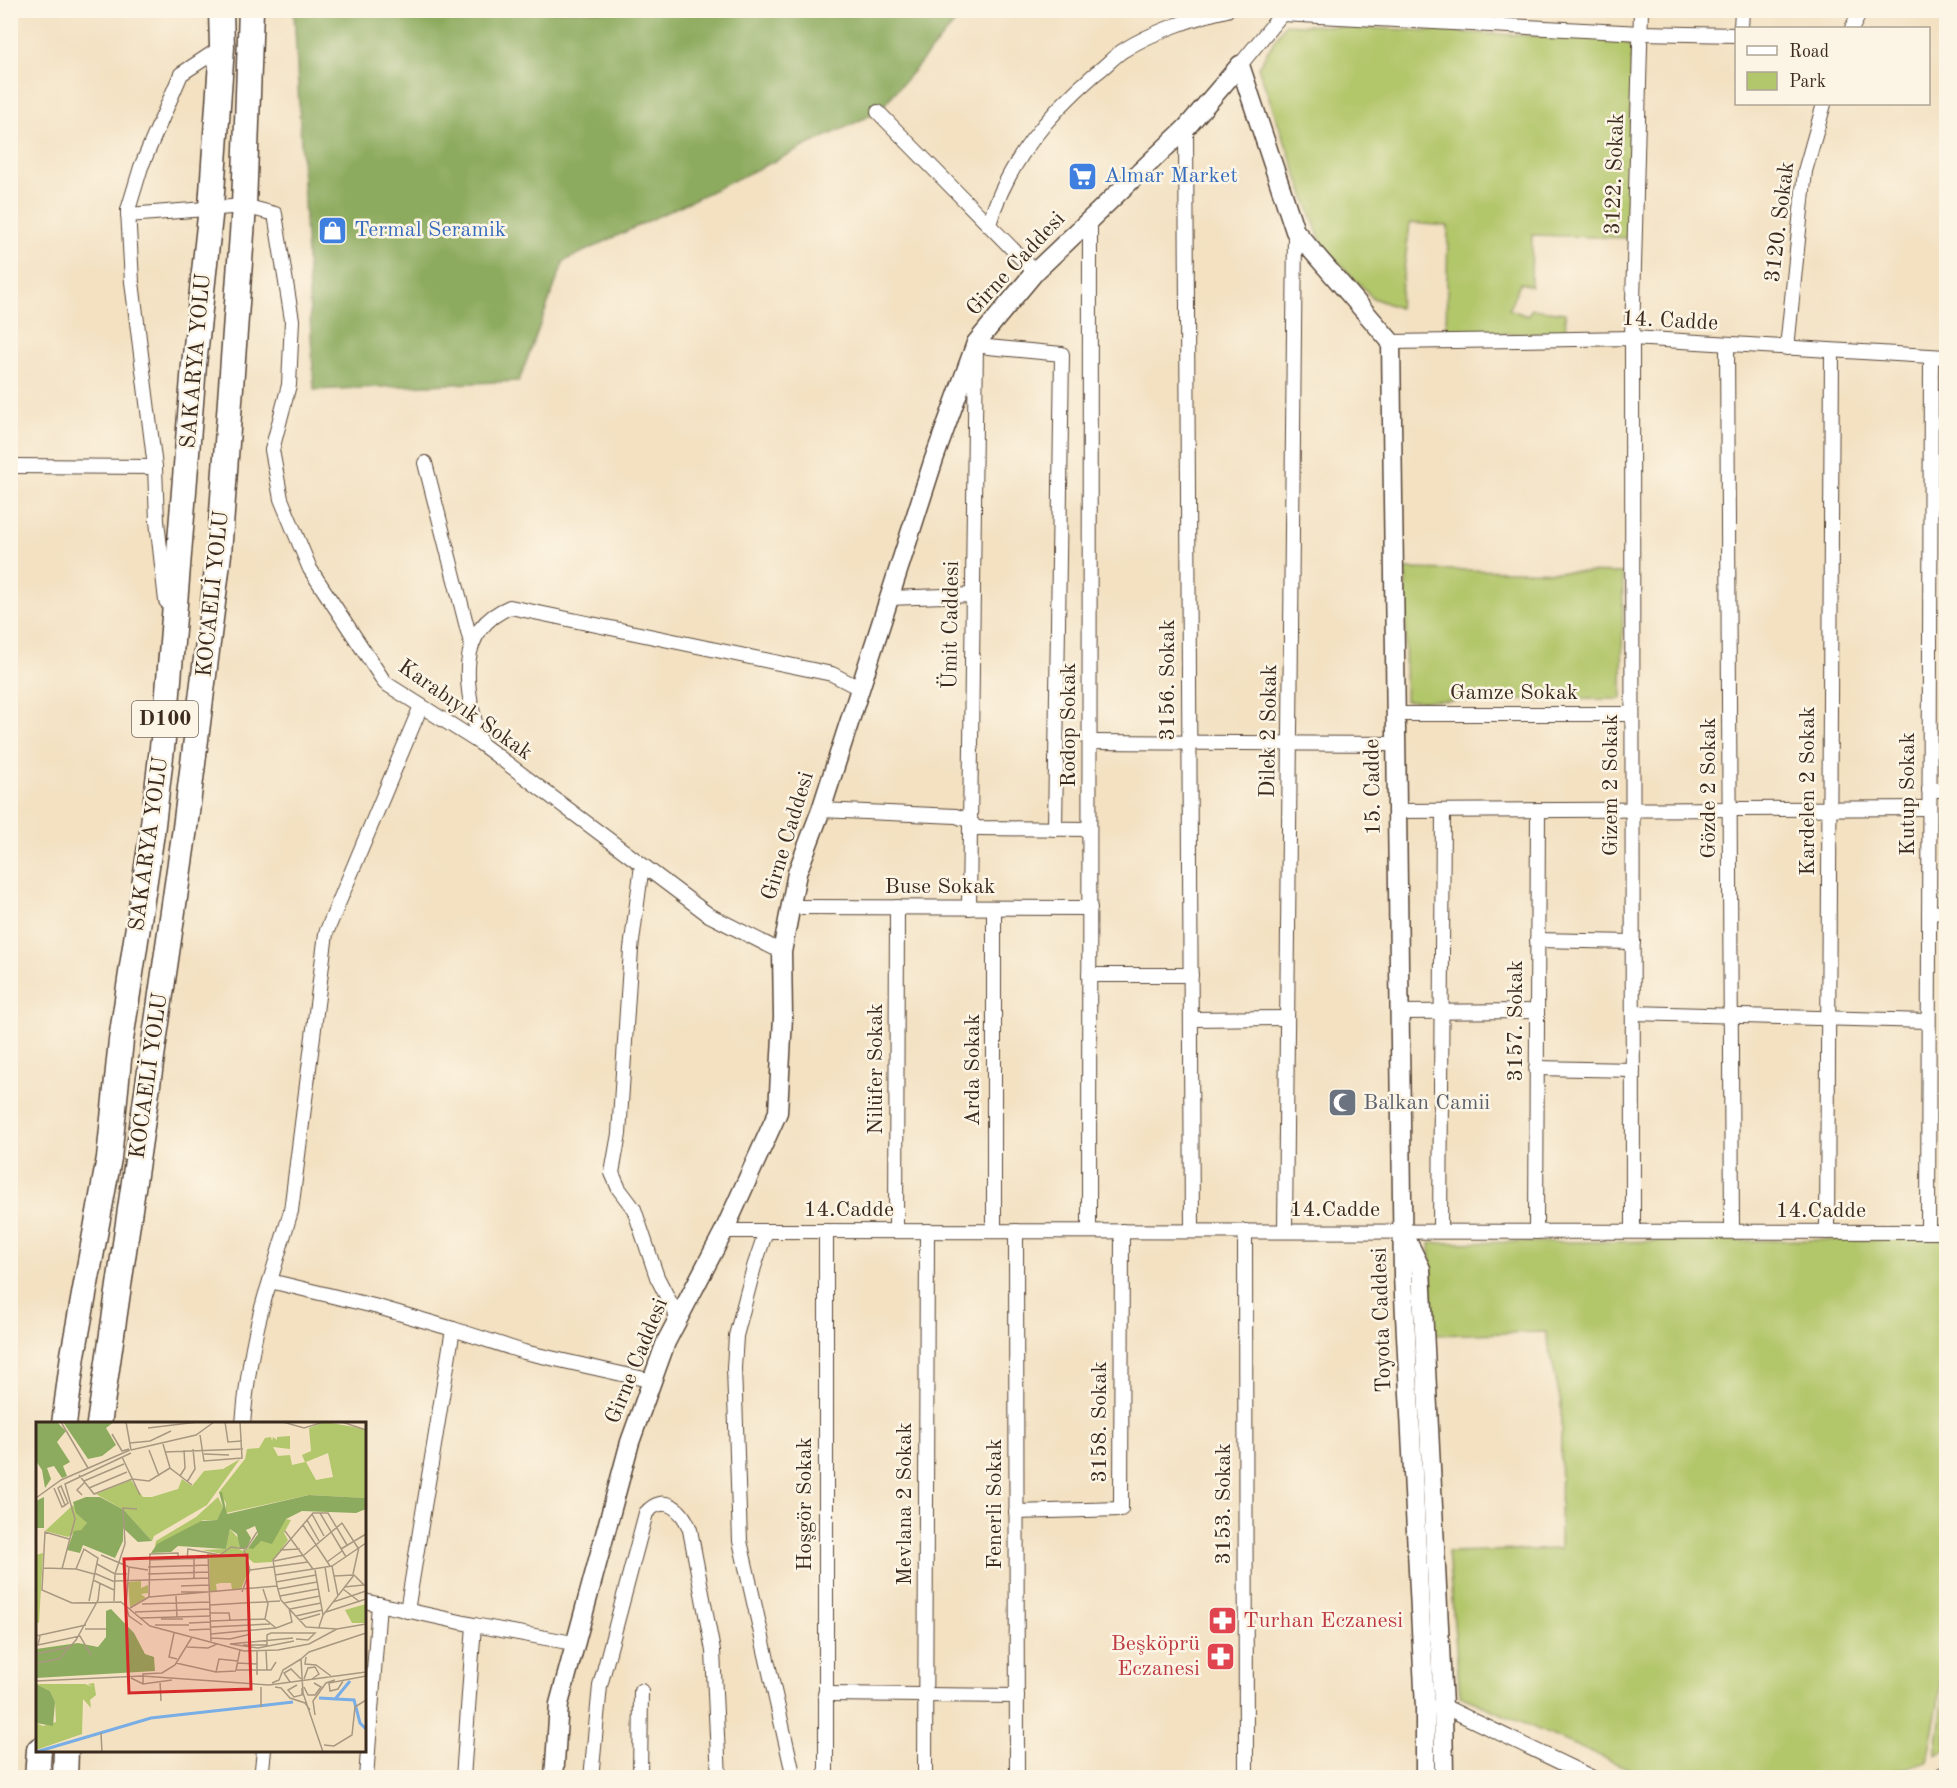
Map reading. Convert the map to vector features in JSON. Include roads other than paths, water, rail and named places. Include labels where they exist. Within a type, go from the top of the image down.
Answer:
[{"type":"highway","name":"SAKARYA YOLU","points":[[64,1422],[73,1355],[109,1158],[121,1040],[153,822],[172,648],[194,365],[211,207],[222,47],[221,10]]},
{"type":"highway","name":"KOCAELİ YOLU","points":[[99,1422],[185,828],[218,566],[244,206],[251,10]]},
{"type":"highway","points":[[37,1778],[39,1752]]},
{"type":"highway","points":[[65,1778],[66,1752]]},
{"type":"street","points":[[988,224],[1013,166],[1029,141],[1070,96],[1125,49],[1180,25],[1227,10]]},
{"type":"street","name":"3122. Sokak","points":[[1632,338],[1641,10]]},
{"type":"street","points":[[1741,27],[1742,10]]},
{"type":"street","points":[[1852,27],[1861,10]]},
{"type":"street","points":[[1279,12],[1641,33],[1735,35]]},
{"type":"street","name":"Girne Caddesi","points":[[554,1778],[559,1704],[573,1643],[630,1442],[678,1318],[724,1231],[778,1112],[783,1017],[782,952],[797,873],[821,810],[888,598],[976,343],[1035,272],[1186,128],[1240,65],[1279,12]]},
{"type":"street","points":[[172,648],[157,521],[155,466],[132,282],[128,215],[141,167],[181,74],[222,47]]},
{"type":"street","points":[[1240,65],[1295,231],[1391,342]]},
{"type":"street","name":"3120. Sokak","points":[[1787,348],[1805,171],[1824,105]]},
{"type":"street","points":[[878,112],[1035,272]]},
{"type":"street","name":"3156. Sokak","points":[[1186,128],[1192,1231]]},
{"type":"street","points":[[128,215],[244,206]]},
{"type":"street","name":"Karabıyık Sokak","points":[[244,206],[275,213],[292,320],[289,385],[272,450],[281,499],[310,569],[385,683],[480,743],[710,915],[782,952]]},
{"type":"street","name":"Rodop Sokak","points":[[1089,1231],[1090,219]]},
{"type":"street","name":"Dilek 2 Sokak","points":[[1285,1231],[1295,231]]},
{"type":"street","name":"14. Cadde","points":[[1391,342],[1632,338],[1947,357]]},
{"type":"street","name":"Gizem 2 Sokak","points":[[1632,338],[1633,1232]]},
{"type":"street","name":"15. Cadde","points":[[1391,342],[1402,1231]]},
{"type":"street","points":[[976,343],[988,347],[1062,354],[1055,829]]},
{"type":"street","name":"Ümit Caddesi","points":[[969,908],[976,343]]},
{"type":"street","name":"Gözde 2 Sokak","points":[[1727,344],[1732,1232]]},
{"type":"street","name":"Kardelen 2 Sokak","points":[[1827,1232],[1832,351]]},
{"type":"street","name":"Kutup Sokak","points":[[1928,1232],[1930,357]]},
{"type":"street","points":[[425,463],[471,644],[467,689],[480,743]]},
{"type":"street","points":[[10,465],[155,466]]},
{"type":"street","points":[[888,598],[973,595]]},
{"type":"street","points":[[471,644],[492,615],[510,607],[832,674],[859,688]]},
{"type":"street","points":[[243,1422],[251,1352],[259,1312],[291,1211],[326,933],[421,706]]},
{"type":"street","name":"Gamze Sokak","points":[[1396,714],[1632,714]]},
{"type":"street","points":[[1090,742],[1396,744]]},
{"type":"street","points":[[1929,790],[1947,790]]},
{"type":"street","points":[[1397,811],[1929,807]]},
{"type":"street","points":[[821,810],[956,816],[970,821],[976,828],[1089,829]]},
{"type":"street","name":"3157. Sokak","points":[[1536,1232],[1538,810]]},
{"type":"street","points":[[1440,1231],[1443,811]]},
{"type":"street","points":[[642,865],[631,949],[619,1134],[612,1173],[619,1189],[634,1209],[657,1276],[678,1318]]},
{"type":"street","name":"Buse Sokak","points":[[790,907],[1090,908]]},
{"type":"street","name":"Nilüfer Sokak","points":[[896,1231],[897,907]]},
{"type":"street","name":"Arda Sokak","points":[[994,908],[994,1231]]},
{"type":"street","points":[[1929,913],[1947,912]]},
{"type":"street","points":[[1537,940],[1633,942]]},
{"type":"street","points":[[1089,975],[1191,975]]},
{"type":"street","points":[[1400,1012],[1537,1011]]},
{"type":"street","points":[[1633,1013],[1928,1021]]},
{"type":"street","points":[[1191,1019],[1287,1018]]},
{"type":"street","points":[[1536,1068],[1633,1070]]},
{"type":"street","name":"14.Cadde","points":[[724,1231],[1947,1232]]},
{"type":"street","points":[[766,1231],[736,1336],[734,1368],[737,1502],[740,1540],[794,1778]]},
{"type":"street","name":"Hoşgör Sokak","points":[[826,1231],[826,1778]]},
{"type":"street","name":"Mevlana 2 Sokak","points":[[925,1778],[927,1231]]},
{"type":"street","name":"Fenerli Sokak","points":[[1016,1231],[1017,1778]]},
{"type":"street","name":"3158. Sokak","points":[[1016,1512],[1120,1509],[1122,1231]]},
{"type":"street","name":"3153. Sokak","points":[[1245,1231],[1246,1778]]},
{"type":"street","name":"Toyota Caddesi","points":[[1402,1231],[1434,1707],[1444,1778]]},
{"type":"street","points":[[270,1281],[378,1307],[524,1352],[653,1381]]},
{"type":"street","points":[[407,1611],[453,1329]]},
{"type":"street","points":[[591,1778],[600,1686],[643,1525],[650,1509],[665,1503],[678,1508],[686,1517],[690,1530],[713,1651],[719,1778]]},
{"type":"street","points":[[366,1601],[474,1625],[573,1643]]},
{"type":"street","points":[[366,1778],[379,1604]]},
{"type":"street","points":[[463,1778],[474,1625]]},
{"type":"street","points":[[640,1778],[641,1690]]},
{"type":"street","points":[[825,1694],[1017,1696]]},
{"type":"street","points":[[1434,1707],[1593,1778]]},
{"type":"street","name":"Toyota Caddesi","points":[[1425,1778],[1434,1707]]},
{"type":"street","points":[[261,1778],[264,1752]]},
{"type":"street","points":[[1936,1778],[1947,1772]]},
{"type":"place","name":"Almar Market","points":[[1083,176]]},
{"type":"place","name":"Termal Seramik","points":[[333,230]]},
{"type":"place","name":"Balkan Camii","points":[[1342,1103]]},
{"type":"place","name":"Turhan Eczanesi","points":[[1222,1621]]},
{"type":"place","name":"Beşköprü Eczanesi","points":[[1221,1657]]}]
